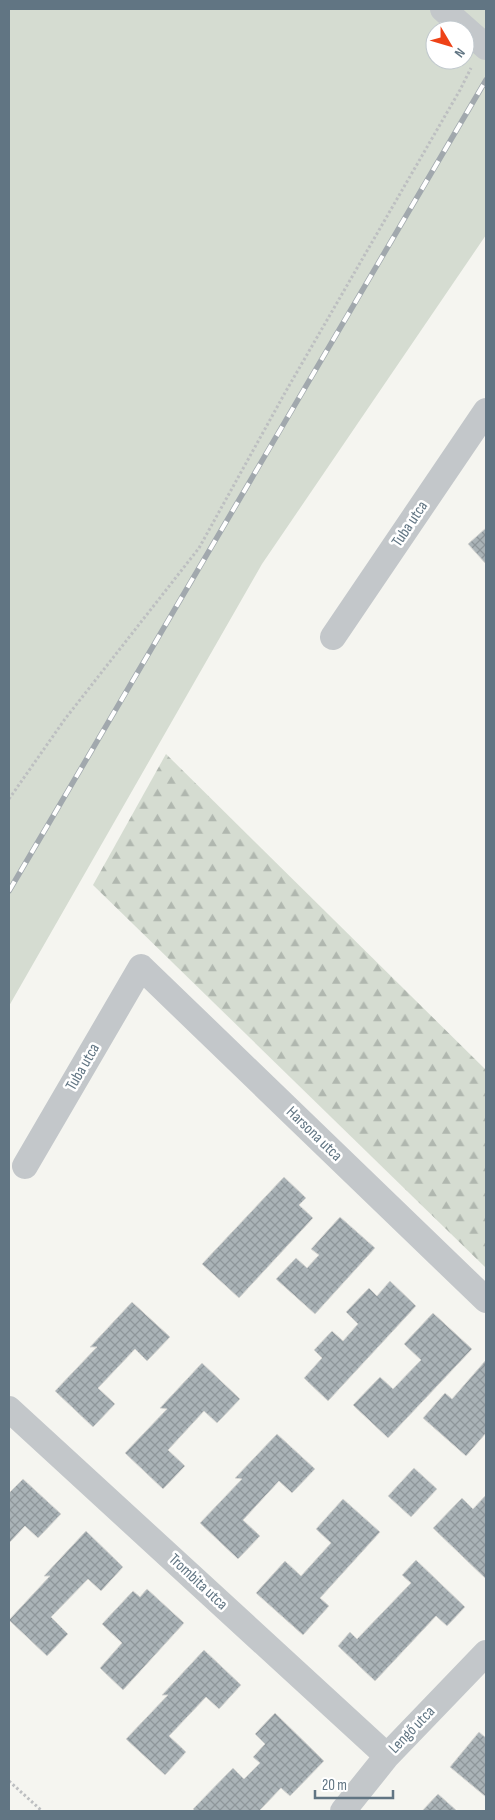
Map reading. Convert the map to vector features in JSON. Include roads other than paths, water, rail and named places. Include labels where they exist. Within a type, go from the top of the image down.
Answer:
[{"type":"street","points":[[443,9],[484,46]]},
{"type":"street","name":"Tuba utca","points":[[333,637],[486,412]]},
{"type":"street","name":"Tuba utca","points":[[25,1166],[141,967]]},
{"type":"street","name":"Harsona utca","points":[[141,967],[486,1300]]},
{"type":"street","name":"Trombita utca","points":[[9,1409],[387,1756]]},
{"type":"street","name":"Lengő utca","points":[[343,1811],[387,1756],[486,1653]]},
{"type":"railway","points":[[9,891],[486,80]]}]
